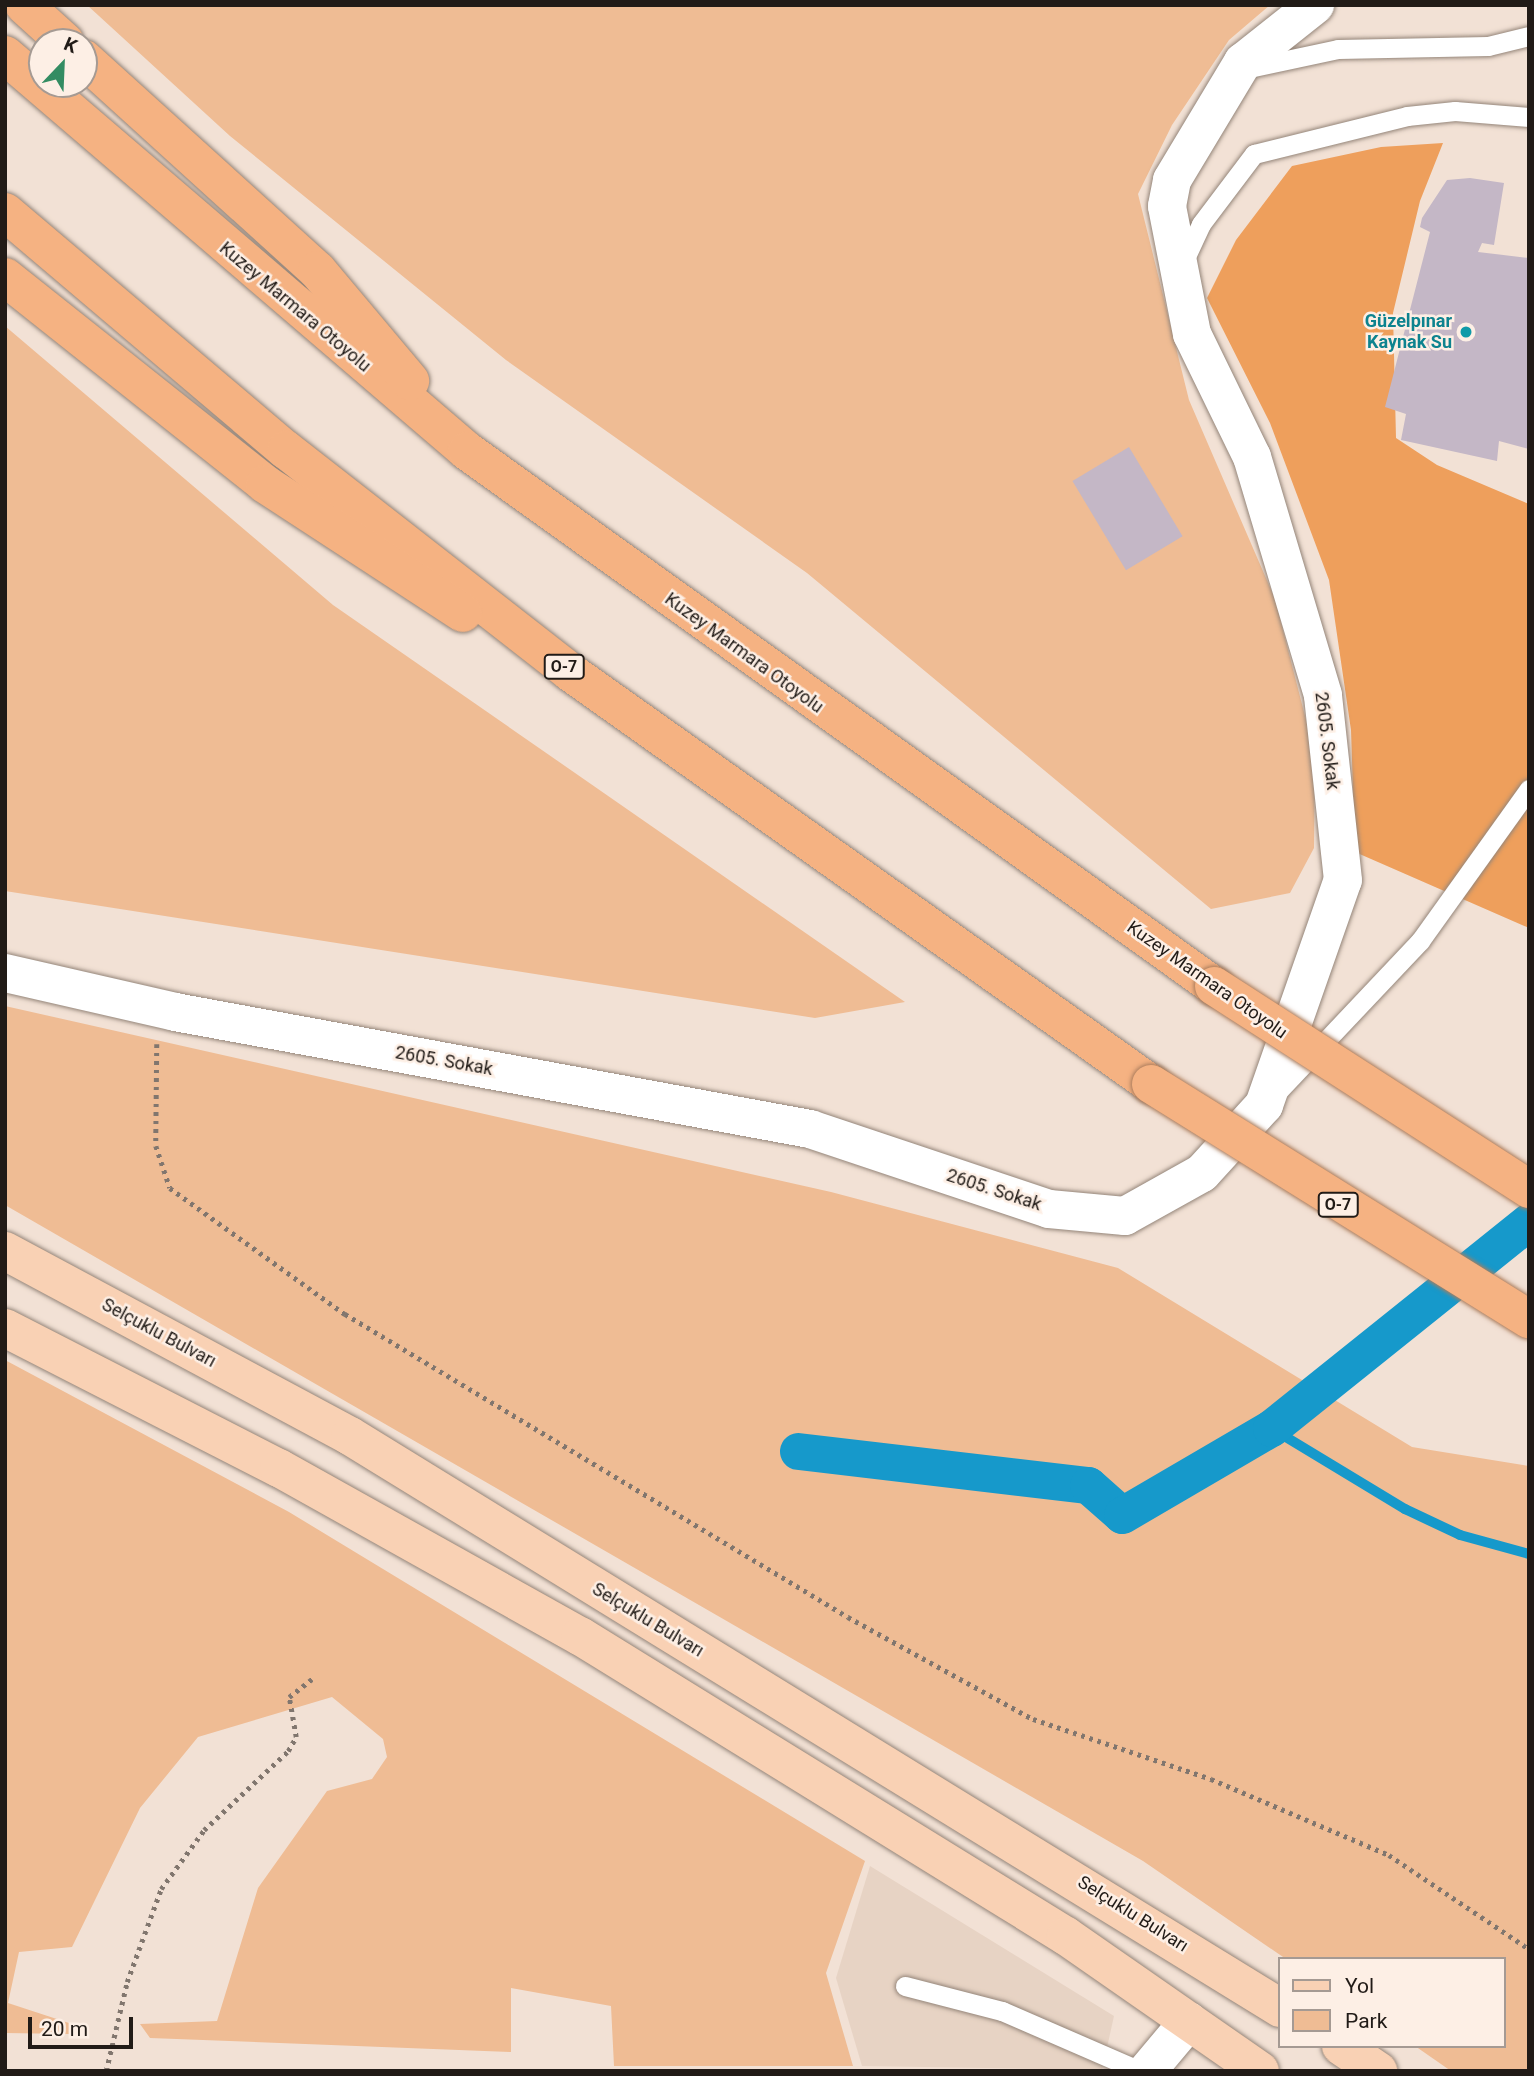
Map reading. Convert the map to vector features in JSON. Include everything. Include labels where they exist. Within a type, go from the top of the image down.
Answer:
[{"type":"highway","points":[[24,5],[49,28]]},
{"type":"highway","name":"Kuzey Marmara Otoyolu","points":[[5,55],[467,451],[1214,986],[1529,1189]]},
{"type":"highway","points":[[98,72],[317,270],[467,451]]},
{"type":"highway","name":"O-7","points":[[5,212],[296,458],[570,672],[1151,1084],[1529,1319]]},
{"type":"highway","points":[[5,277],[265,484],[414,586],[570,672]]},
{"type":"main road","name":"Selçuklu Bulvarı","points":[[5,1251],[350,1436],[1278,2007]]},
{"type":"main road","points":[[5,1328],[279,1468],[580,1636],[1066,1936],[1260,2071]]},
{"type":"main road","points":[[1345,2048],[1378,2071]]},
{"type":"street","name":"2605. Sokak","points":[[5,973],[157,1008],[810,1129],[1049,1209],[1125,1216],[1202,1173],[1264,1105],[1343,880],[1323,695],[1252,457],[1192,334],[1176,278],[1167,206],[1172,180],[1238,70],[1314,5]]},
{"type":"street","points":[[1147,2071],[1189,2021]]},
{"type":"lane","points":[[1238,70],[1338,49],[1488,46],[1529,36]]},
{"type":"lane","points":[[1176,278],[1201,224],[1254,154],[1407,116],[1455,111],[1529,117]]},
{"type":"lane","points":[[1264,1105],[1420,941],[1529,789]]},
{"type":"lane","points":[[905,1986],[1002,2011],[1140,2071]]},
{"type":"path","points":[[157,1008],[156,1146],[170,1188],[345,1314],[848,1617],[1033,1719],[1211,1779],[1390,1855],[1529,1949]]},
{"type":"path","points":[[106,2071],[127,1982],[161,1889],[204,1830],[288,1751],[296,1737],[289,1696],[312,1679]]},
{"type":"shaded area","points":[[1443,143],[1420,201],[1393,313],[1396,438],[1437,465],[1529,504],[1529,928],[1355,852],[1351,730],[1329,580],[1270,423],[1207,298],[1236,240],[1292,166],[1381,147]]},
{"type":"shaded area","points":[[870,1866],[1114,2016],[1102,2070],[862,2066],[836,1978]]},
{"type":"green space","points":[[87,5],[1270,5],[1229,40],[1172,125],[1138,194],[1189,400],[1275,599],[1315,755],[1314,848],[1290,893],[1211,909],[807,573],[506,360],[230,136]]},
{"type":"green space","points":[[5,326],[333,605],[905,1002],[815,1018],[5,891]]},
{"type":"green space","points":[[5,1006],[831,1192],[1118,1268],[1412,1447],[1529,1466],[1529,2071],[1451,2071],[1418,2048],[1506,2048],[1506,1957],[1283,1957],[1143,1861],[5,1205]]},
{"type":"green space","points":[[5,1360],[289,1512],[865,1861],[826,1973],[853,2066],[614,2066],[611,2006],[511,1988],[511,2052],[150,2038],[140,2024],[217,2021],[258,1888],[327,1791],[372,1779],[387,1757],[383,1739],[332,1697],[198,1737],[140,1808],[72,1947],[19,1952],[8,2003],[72,2024],[70,2034],[5,2033]]},
{"type":"building","name":"Güzelpınar Kaynak Su","points":[[1470,178],[1504,183],[1494,245],[1482,243],[1478,252],[1529,258],[1529,449],[1499,441],[1497,461],[1401,440],[1406,414],[1385,407],[1430,232],[1420,227],[1422,218],[1447,180]]},
{"type":"building","points":[[1129,447],[1183,536],[1126,570],[1072,481]]},
{"type":"waterway","points":[[798,1451],[1088,1485],[1122,1515],[1271,1428],[1529,1221]]},
{"type":"waterway","points":[[1271,1428],[1405,1509],[1460,1535],[1529,1554]]},
{"type":"place","name":"Güzelpınar Kaynak Su","points":[[1466,332]]}]
